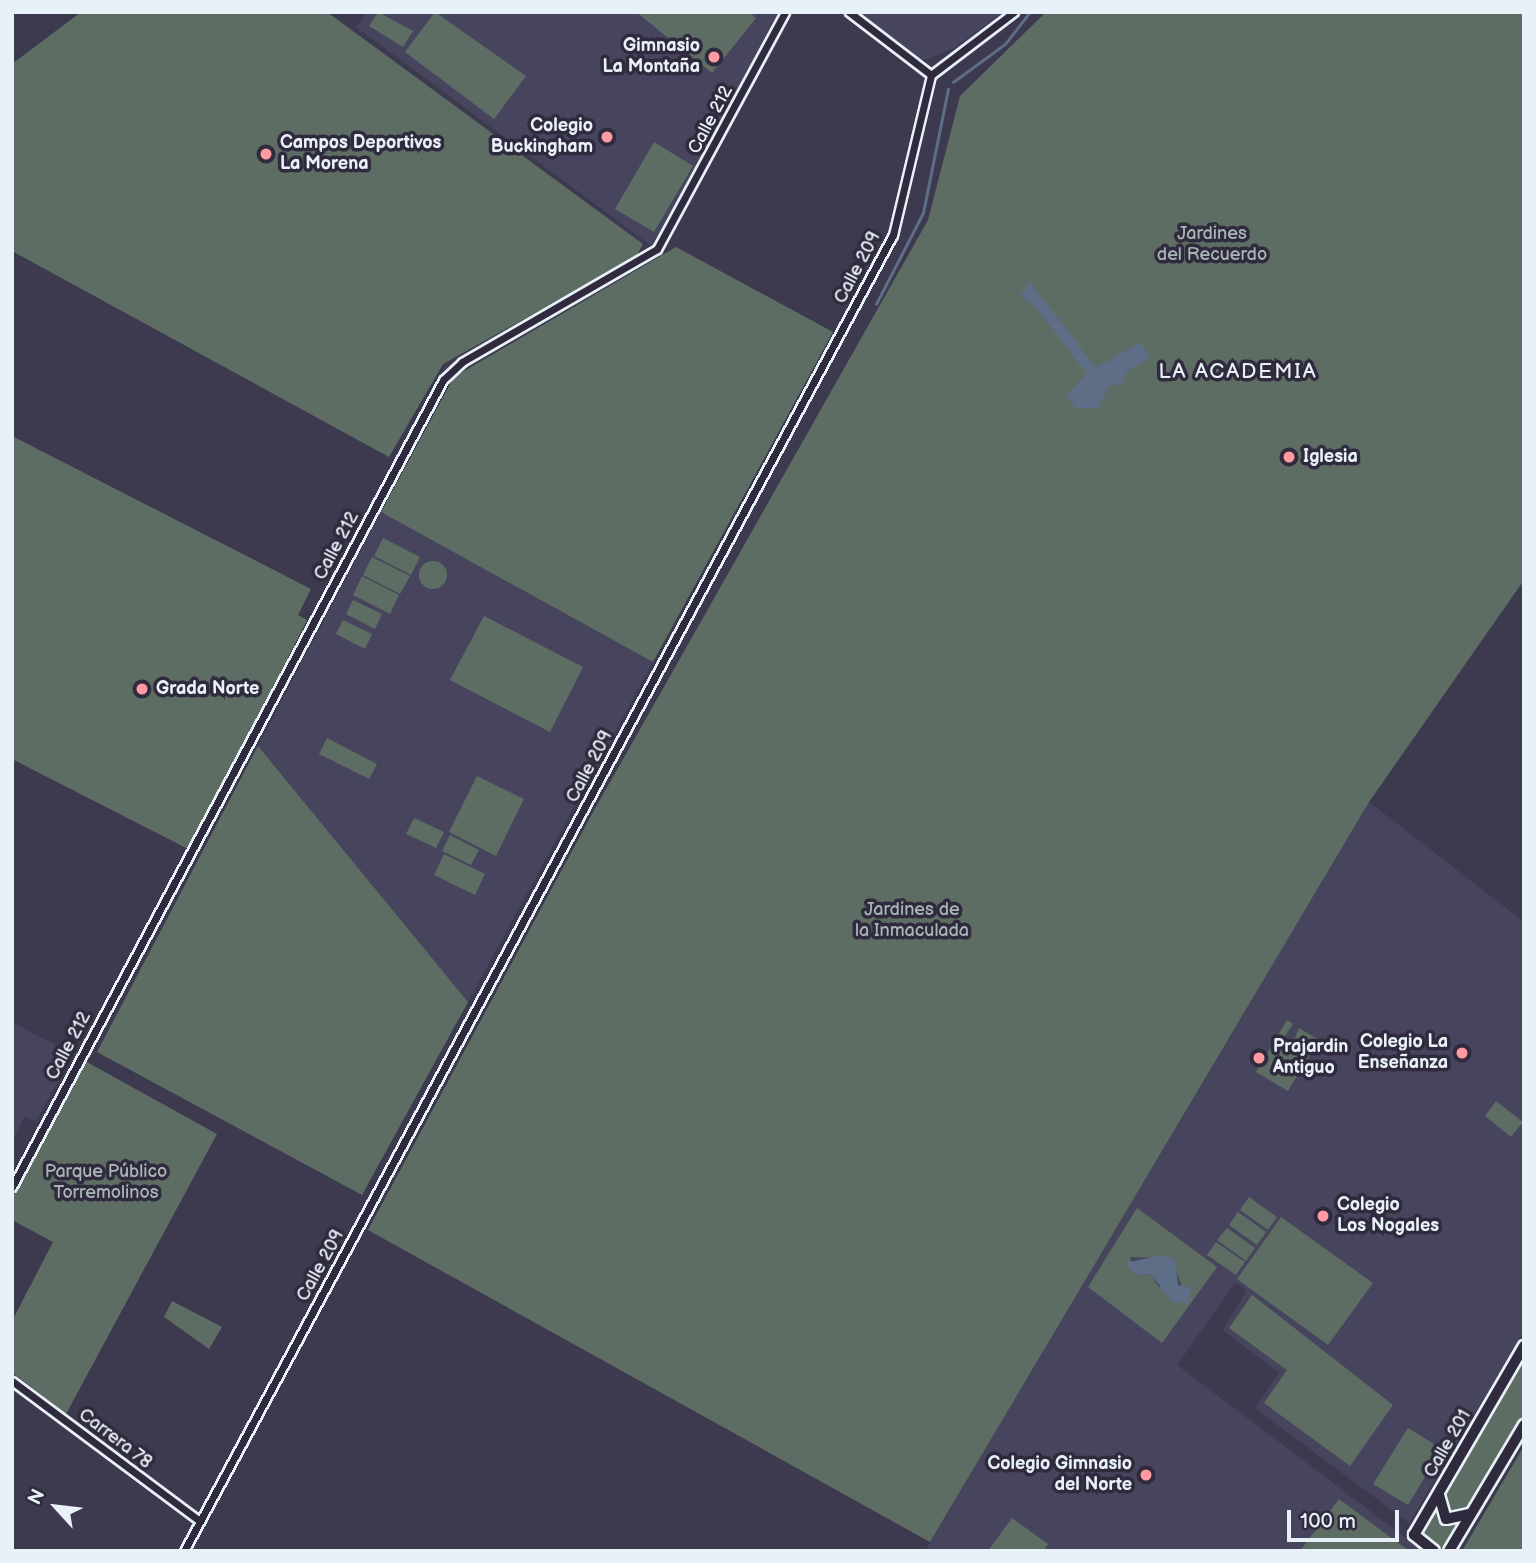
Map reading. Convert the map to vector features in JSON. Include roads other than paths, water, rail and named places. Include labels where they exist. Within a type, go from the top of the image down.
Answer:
[{"type":"main road","name":"Calle 201","points":[[1434,1551],[1414,1535],[1524,1346]]},
{"type":"main road","points":[[1449,1551],[1524,1425]]},
{"type":"main road","points":[[1441,1488],[1438,1505],[1446,1519],[1461,1520],[1474,1509]]},
{"type":"street","name":"Calle 212","points":[[12,1186],[443,380],[461,362],[657,249],[785,12]]},
{"type":"street","points":[[849,12],[932,75],[1014,12]]},
{"type":"street","name":"Calle 209","points":[[184,1551],[893,235],[932,75]]},
{"type":"street","name":"Carrera 78","points":[[12,1381],[200,1521]]},
{"type":"water","points":[[1030,282],[1096,368],[1140,342],[1150,358],[1127,371],[1121,385],[1109,385],[1099,408],[1075,408],[1067,395],[1087,374],[1036,307],[1020,296]]},
{"type":"water","points":[[1163,1255],[1175,1259],[1178,1285],[1192,1288],[1188,1304],[1172,1302],[1151,1274],[1136,1275],[1125,1263]]},
{"type":"waterway","points":[[953,82],[1005,44],[1030,12]]},
{"type":"waterway","points":[[876,304],[923,213],[948,89]]},
{"type":"place","name":"Gimnasio La Montaña","points":[[714,57]]},
{"type":"place","name":"Colegio Buckingham","points":[[607,137]]},
{"type":"place","name":"Campos Deportivos La Morena","points":[[266,154]]},
{"type":"place","name":"Iglesia","points":[[1289,457]]},
{"type":"place","name":"Grada Norte","points":[[142,689]]},
{"type":"place","name":"Colegio La Enseñanza","points":[[1462,1053]]},
{"type":"place","name":"Prajardin Antiguo","points":[[1259,1058]]},
{"type":"place","name":"Colegio Los Nogales","points":[[1323,1216]]},
{"type":"place","name":"Colegio Gimnasio del Norte","points":[[1146,1475]]},
{"type":"district","name":"LA ACADEMIA","points":[[1238,372]]},
{"type":"park label","name":"Jardines del Recuerdo","points":[[1212,245]]},
{"type":"park label","name":"Jardines de la Inmaculada","points":[[912,921]]},
{"type":"park label","name":"Parque Público Torremolinos","points":[[106,1183]]}]
